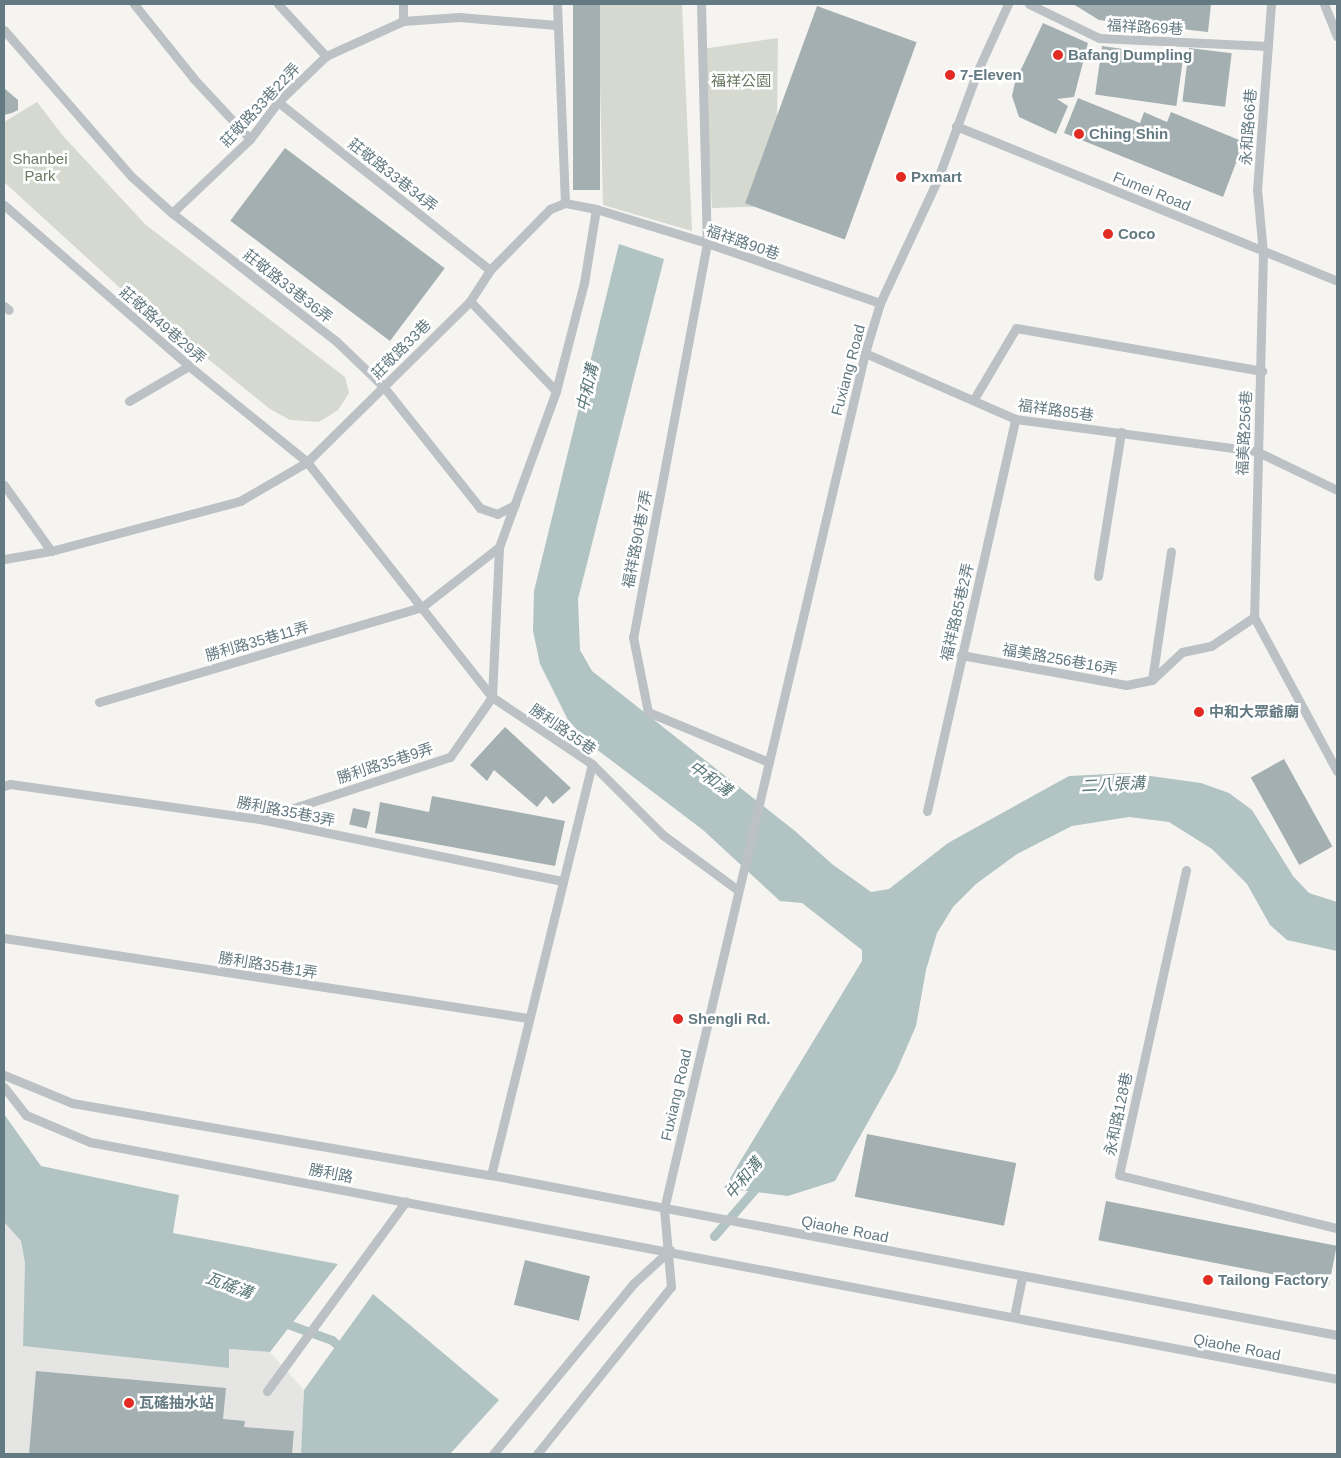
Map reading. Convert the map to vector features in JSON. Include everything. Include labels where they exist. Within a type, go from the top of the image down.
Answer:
[{"type":"street","points":[[134,4],[194,79],[250,139]]},
{"type":"street","points":[[278,4],[326,56]]},
{"type":"street","points":[[403,4],[403,21]]},
{"type":"street","points":[[557,4],[565,203]]},
{"type":"street","points":[[701,4],[707,244]]},
{"type":"street","name":"Fuxiang Road","points":[[537,1454],[671,1287],[670,1250],[664,1209],[865,353],[880,303],[937,181],[956,126],[1008,4]]},
{"type":"street","name":"福祥路69巷","points":[[1029,4],[1099,38],[1268,46]]},
{"type":"street","name":"永和路66巷","points":[[1264,252],[1257,189],[1271,4]]},
{"type":"street","points":[[1324,4],[1337,37]]},
{"type":"street","name":"莊敬路33巷22弄","points":[[172,213],[250,139],[278,102],[326,56],[403,21],[459,17],[557,25]]},
{"type":"street","points":[[4,30],[132,177],[172,213]]},
{"type":"street","name":"莊敬路33巷34弄","points":[[278,102],[490,270]]},
{"type":"street","name":"Fumei Road","points":[[956,126],[1337,281]]},
{"type":"street","name":"福祥路90巷","points":[[565,203],[596,209],[707,244],[880,303]]},
{"type":"street","name":"莊敬路33巷","points":[[4,559],[51,551],[240,501],[307,462],[470,301],[490,270],[550,209],[565,203]]},
{"type":"street","name":"莊敬路49巷29弄","points":[[4,205],[189,366],[307,462]]},
{"type":"street","points":[[492,697],[499,547],[556,391],[584,283],[596,209]]},
{"type":"street","name":"莊敬路33巷36弄","points":[[172,213],[336,341],[383,386],[480,508],[497,514],[515,506]]},
{"type":"street","name":"福祥路90巷7弄","points":[[707,244],[632,637],[648,712],[768,762]]},
{"type":"street","name":"福美路256巷","points":[[1254,617],[1256,451],[1262,371],[1264,252]]},
{"type":"street","points":[[470,301],[556,391]]},
{"type":"street","points":[[974,399],[1016,328],[1262,371]]},
{"type":"street","name":"福祥路85巷","points":[[865,353],[974,399],[1015,419],[1256,451],[1337,490]]},
{"type":"street","points":[[129,401],[189,366]]},
{"type":"street","name":"福祥路85巷2弄","points":[[926,811],[1015,419]]},
{"type":"street","points":[[1098,576],[1120,432]]},
{"type":"street","name":"勝利路35巷","points":[[307,462],[492,697],[592,764],[528,1018],[491,1175]]},
{"type":"street","points":[[4,485],[51,551]]},
{"type":"street","points":[[422,607],[499,547]]},
{"type":"street","points":[[1152,680],[1171,551]]},
{"type":"street","name":"勝利路35巷11弄","points":[[99,702],[422,607]]},
{"type":"street","points":[[1152,680],[1182,652],[1212,646],[1254,617],[1337,771]]},
{"type":"street","name":"福美路256巷16弄","points":[[961,655],[1126,685],[1152,680]]},
{"type":"street","name":"勝利路35巷9弄","points":[[260,819],[450,757],[492,697]]},
{"type":"street","points":[[592,764],[664,835],[738,890]]},
{"type":"street","name":"勝利路35巷3弄","points":[[4,786],[10,784],[260,819],[562,881]]},
{"type":"street","name":"永和路128巷","points":[[1186,870],[1119,1175],[1337,1228]]},
{"type":"street","name":"勝利路35巷1弄","points":[[4,938],[528,1018]]},
{"type":"street","name":"勝利路","points":[[4,1075],[72,1103],[491,1175],[664,1209]]},
{"type":"street","name":"勝利路","points":[[4,1087],[26,1115],[90,1142],[670,1250]]},
{"type":"street","points":[[267,1391],[406,1201]]},
{"type":"street","name":"Qiaohe Road","points":[[664,1209],[1337,1335]]},
{"type":"street","points":[[493,1454],[634,1283],[670,1250]]},
{"type":"street","name":"Qiaohe Road","points":[[670,1250],[1337,1379]]},
{"type":"street","points":[[1014,1318],[1022,1277]]},
{"type":"shaded area","name":"瓦磘抽水站","points":[[4,1222],[21,1241],[25,1263],[229,1368],[229,1349],[270,1352],[304,1390],[301,1454],[4,1454]]},
{"type":"green space","points":[[598,4],[682,4],[692,231],[603,205]]},
{"type":"green space","name":"福祥公園","points":[[778,38],[776,206],[712,208],[702,49]]},
{"type":"green space","name":"Shanbei Park","points":[[37,102],[64,137],[146,225],[345,377],[349,393],[338,410],[319,422],[290,420],[270,409],[119,287],[4,182],[4,122]]},
{"type":"water","name":"二八張溝","points":[[619,244],[664,259],[578,599],[580,650],[592,671],[795,831],[832,864],[871,892],[889,889],[948,843],[1069,776],[1129,773],[1201,783],[1229,793],[1252,810],[1293,876],[1309,893],[1337,902],[1337,951],[1287,940],[1270,925],[1247,884],[1212,849],[1169,822],[1129,817],[1072,826],[1017,854],[976,884],[953,907],[937,933],[926,970],[916,1026],[896,1072],[835,1181],[788,1196],[724,1188],[862,961],[862,950],[802,903],[780,901],[703,830],[591,745],[568,720],[540,664],[533,631],[534,591]]},
{"type":"water","points":[[4,1114],[41,1166],[179,1195],[173,1233],[338,1264],[270,1352],[229,1349],[229,1368],[23,1346],[25,1263],[21,1241],[4,1222]]},
{"type":"water","points":[[373,1294],[499,1400],[450,1454],[301,1454],[304,1390]]},
{"type":"building","points":[[573,4],[600,4],[600,190],[573,190]]},
{"type":"building","points":[[1073,4],[1211,4],[1208,32],[1099,20]]},
{"type":"building","points":[[817,6],[917,42],[845,240],[745,203]]},
{"type":"building","points":[[1043,23],[1088,43],[1074,97],[1057,99],[1068,106],[1056,134],[1019,117],[1012,96],[1015,82]]},
{"type":"building","points":[[1102,46],[1183,57],[1176,106],[1095,95]]},
{"type":"building","points":[[1189,48],[1232,53],[1225,107],[1182,102]]},
{"type":"building","points":[[4,88],[18,100],[18,110],[4,115]]},
{"type":"building","points":[[1078,98],[1140,123],[1144,112],[1167,122],[1171,112],[1244,142],[1223,197],[1064,133]]},
{"type":"building","points":[[285,148],[445,268],[390,341],[230,221]]},
{"type":"building","points":[[505,727],[571,788],[553,804],[546,796],[537,807],[494,770],[487,781],[470,765]]},
{"type":"building","points":[[1284,759],[1332,846],[1299,865],[1251,777]]},
{"type":"building","points":[[432,796],[565,821],[555,866],[375,833],[380,802],[429,812]]},
{"type":"building","points":[[353,808],[371,812],[367,829],[349,825]]},
{"type":"building","points":[[867,1134],[1016,1163],[1004,1226],[855,1197]]},
{"type":"building","points":[[1106,1201],[1337,1246],[1329,1285],[1098,1240]]},
{"type":"building","points":[[525,1260],[590,1276],[579,1321],[514,1305]]},
{"type":"building","name":"瓦磘抽水站","points":[[36,1371],[226,1388],[223,1419],[245,1421],[244,1427],[294,1431],[292,1454],[29,1454]]},
{"type":"waterway","name":"中和溝","points":[[714,1236],[760,1183]]},
{"type":"waterway","name":"瓦磘溝","points":[[282,1322],[332,1340],[344,1351]]},
{"type":"place","name":"Bafang Dumpling","points":[[1058,55]]},
{"type":"place","name":"7-Eleven","points":[[950,75]]},
{"type":"place","name":"Ching Shin","points":[[1079,134]]},
{"type":"place","name":"Pxmart","points":[[901,177]]},
{"type":"place","name":"Coco","points":[[1108,234]]},
{"type":"place","name":"中和大眾爺廟","points":[[1199,712]]},
{"type":"place","name":"Shengli Rd.","points":[[678,1019]]},
{"type":"place","name":"Tailong Factory","points":[[1208,1280]]},
{"type":"place","name":"瓦磘抽水站","points":[[129,1403]]}]
